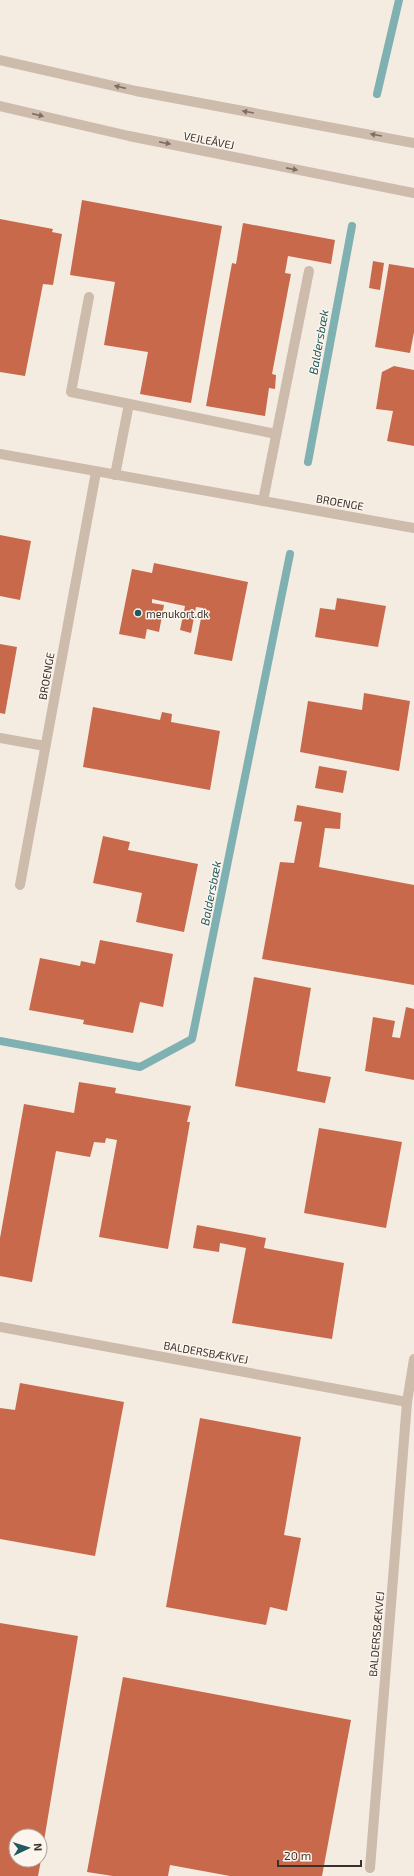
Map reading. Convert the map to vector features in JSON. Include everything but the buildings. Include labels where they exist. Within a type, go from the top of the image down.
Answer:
[{"type":"street","points":[[0,60],[136,91],[414,142]]},
{"type":"street","name":"VEJLEÅVEJ","points":[[0,106],[129,136],[414,193]]},
{"type":"street","points":[[263,501],[309,272]]},
{"type":"street","points":[[89,297],[71,392],[276,434]]},
{"type":"street","points":[[115,475],[129,404]]},
{"type":"street","name":"BROENGE","points":[[0,454],[414,528]]},
{"type":"street","name":"BROENGE","points":[[20,884],[96,472]]},
{"type":"street","points":[[0,738],[45,746]]},
{"type":"street","name":"BALDERSBÆKVEJ","points":[[0,1327],[407,1402]]},
{"type":"street","name":"BALDERSBÆKVEJ","points":[[370,1868],[407,1402],[414,1359]]},
{"type":"waterway","name":"Baldersbæk","points":[[377,94],[399,0]]},
{"type":"waterway","name":"Baldersbæk","points":[[308,462],[352,226]]},
{"type":"waterway","name":"Baldersbæk","points":[[0,1041],[140,1067],[192,1039],[290,554]]},
{"type":"place","name":"menukort.dk","points":[[138,613]]}]
